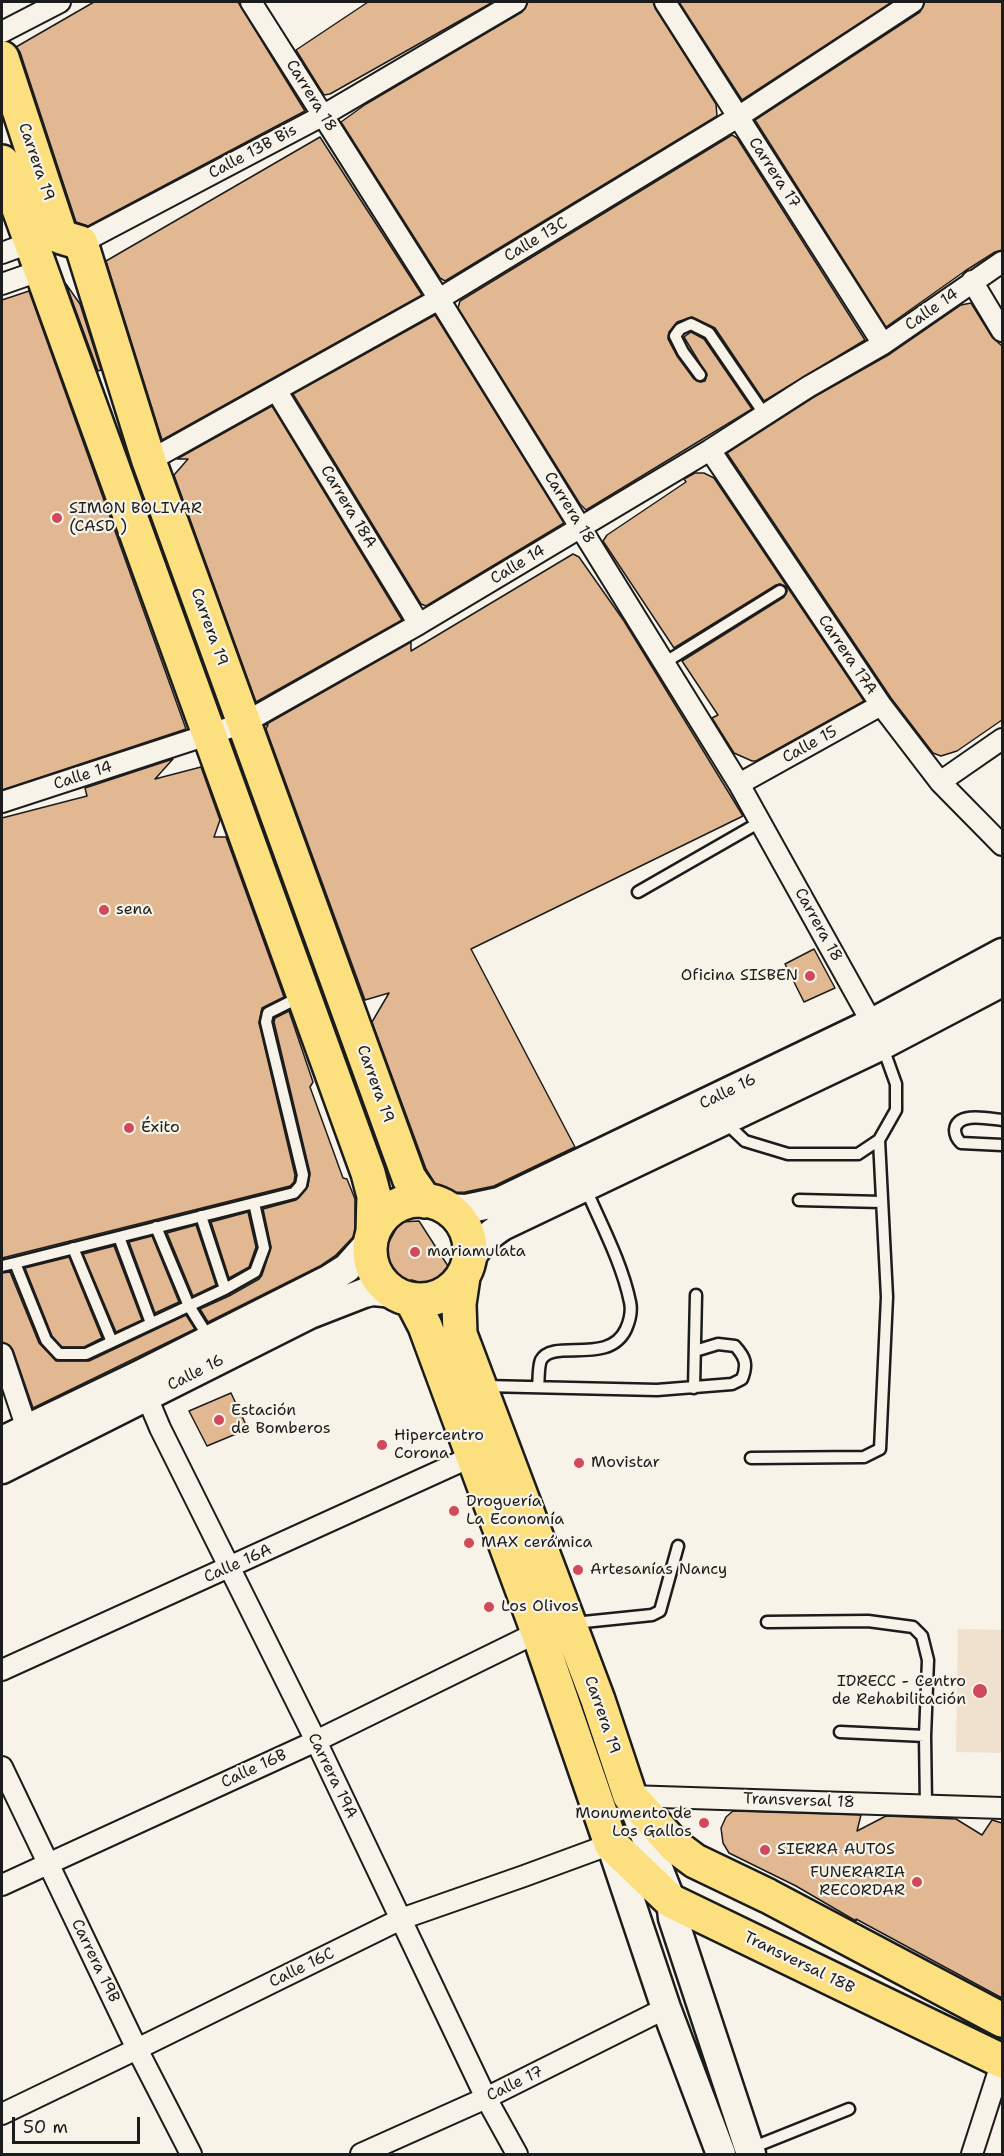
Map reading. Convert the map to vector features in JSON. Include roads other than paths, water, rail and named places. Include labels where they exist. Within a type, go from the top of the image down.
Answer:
[{"type":"highway","name":"Carrera 19","points":[[2,58],[61,237],[81,243],[149,461],[409,1178],[436,1204]]},
{"type":"highway","name":"Carrera 19","points":[[2,162],[25,255],[209,735],[368,1173],[374,1196],[372,1237]]},
{"type":"highway","points":[[407,1202],[436,1204],[460,1219],[468,1235],[470,1252],[466,1269],[444,1294],[428,1299],[403,1296],[376,1275],[371,1258],[372,1237],[383,1217],[398,1206],[407,1202]]},
{"type":"highway","name":"Carrera 19","points":[[466,1269],[459,1304],[460,1334],[479,1386],[553,1628],[595,1797],[611,1844]]},
{"type":"highway","name":"Carrera 19","points":[[403,1296],[425,1326],[473,1456],[553,1628],[598,1700],[630,1796]]},
{"type":"highway","points":[[630,1796],[675,1846],[695,1861],[768,1896],[1002,2020]]},
{"type":"highway","name":"Transversal 18B","points":[[611,1844],[671,1901],[1002,2061]]},
{"type":"main road","name":"Calle 16","points":[[466,1269],[477,1247],[486,1237],[504,1225],[723,1120],[877,1034],[1002,953]]},
{"type":"main road","name":"Calle 16","points":[[436,1204],[466,1209],[499,1202],[877,1034],[1002,982]]},
{"type":"main road","name":"Calle 16","points":[[2,1441],[328,1280],[347,1268],[372,1237]]},
{"type":"main road","name":"Calle 16","points":[[2,1469],[310,1314],[373,1291],[403,1296]]},
{"type":"main road","name":"Carrera 19","points":[[630,1796],[671,1901],[673,1917],[750,2152]]},
{"type":"main road","name":"Carrera 19","points":[[611,1844],[666,2008],[721,2154]]},
{"type":"street","points":[[2,32],[60,2]]},
{"type":"street","name":"Carrera 18","points":[[251,2],[439,299],[739,784],[877,1034]]},
{"type":"street","name":"Calle 13B Bis","points":[[81,243],[323,115],[516,2]]},
{"type":"street","name":"Carrera 17","points":[[665,2],[883,344]]},
{"type":"street","name":"Calle 13C","points":[[149,461],[439,299],[738,117],[913,2]]},
{"type":"street","points":[[2,284],[25,255]]},
{"type":"street","name":"Calle 14","points":[[2,801],[244,723],[419,624],[710,450],[808,387],[883,344],[1002,262]]},
{"type":"street","points":[[972,281],[1002,331]]},
{"type":"street","name":"Carrera 18A","points":[[276,390],[419,624]]},
{"type":"street","name":"Carrera 17A","points":[[710,450],[881,705],[940,782],[1002,845]]},
{"type":"street","name":"Calle 15","points":[[739,784],[881,705]]},
{"type":"street","points":[[940,782],[1002,739]]},
{"type":"street","points":[[2,1354],[27,1429]]},
{"type":"street","name":"Carrera 19A","points":[[147,1397],[160,1428],[316,1741],[486,2098],[517,2154]]},
{"type":"street","name":"Calle 16A","points":[[2,1670],[473,1456]]},
{"type":"street","name":"Calle 16B","points":[[2,1885],[316,1741],[553,1628]]},
{"type":"street","name":"Carrera 19B","points":[[2,1767],[137,2049],[191,2154]]},
{"type":"street","name":"Transversal 18","points":[[595,1797],[630,1796],[1002,1808]]},
{"type":"street","name":"Calle 16C","points":[[2,2114],[400,1919],[611,1844]]},
{"type":"street","name":"Calle 17","points":[[361,2154],[486,2098],[666,2008]]},
{"type":"street","points":[[972,2154],[1002,2061]]},
{"type":"lane","points":[[700,375],[683,352],[675,336],[680,329],[691,324],[709,333],[765,415]]},
{"type":"lane","points":[[664,663],[780,591]]},
{"type":"lane","points":[[638,892],[760,822]]},
{"type":"lane","points":[[2,1266],[294,1193],[302,1185],[303,1175],[266,1022],[268,1013],[304,995]]},
{"type":"lane","points":[[723,1120],[745,1141],[788,1154],[858,1154],[879,1140],[896,1110],[896,1084],[877,1034]]},
{"type":"lane","points":[[1002,1120],[965,1118],[959,1122],[955,1130],[957,1139],[961,1143],[1002,1145]]},
{"type":"lane","points":[[751,1458],[864,1457],[880,1449],[887,1297],[879,1140]]},
{"type":"lane","points":[[538,1388],[541,1360],[549,1353],[605,1347],[616,1342],[630,1320],[630,1304],[615,1257],[585,1187]]},
{"type":"lane","points":[[799,1200],[882,1202]]},
{"type":"lane","points":[[15,1263],[46,1340],[59,1354],[86,1354],[225,1289],[255,1272],[264,1248],[254,1203]]},
{"type":"lane","points":[[201,1216],[225,1289]]},
{"type":"lane","points":[[156,1227],[189,1306],[210,1340]]},
{"type":"lane","points":[[119,1237],[151,1323]]},
{"type":"lane","points":[[73,1248],[112,1342]]},
{"type":"lane","points":[[694,1388],[696,1295]]},
{"type":"lane","points":[[479,1386],[657,1390],[732,1384],[742,1379],[747,1368],[743,1355],[735,1346],[718,1344],[695,1351]]},
{"type":"lane","points":[[553,1628],[652,1615],[660,1611],[678,1546]]},
{"type":"lane","points":[[766,1622],[868,1621],[913,1628],[922,1636],[928,1660],[925,1736],[927,1805]]},
{"type":"lane","points":[[840,1732],[925,1736]]},
{"type":"lane","points":[[750,2152],[849,2109]]},
{"type":"place","name":"SIMON BOLIVAR (CASD )","points":[[57,518]]},
{"type":"place","name":"sena","points":[[104,910]]},
{"type":"place","name":"Oficina SISBEN","points":[[810,976]]},
{"type":"place","name":"Éxito","points":[[129,1128]]},
{"type":"place","name":"mariamulata","points":[[415,1252]]},
{"type":"place","name":"Estación de Bomberos","points":[[219,1420]]},
{"type":"place","name":"Hipercentro Corona","points":[[382,1445]]},
{"type":"place","name":"Movistar","points":[[579,1463]]},
{"type":"place","name":"Droguería La Economía","points":[[454,1511]]},
{"type":"place","name":"MAX cerámica","points":[[469,1543]]},
{"type":"place","name":"Artesanías Nancy","points":[[578,1570]]},
{"type":"place","name":"Los Olivos","points":[[489,1607]]},
{"type":"place","name":"IDRECC - Centro de Rehabilitación","points":[[980,1691]]},
{"type":"place","name":"Monumento de Los Gallos","points":[[704,1823]]},
{"type":"place","name":"SIERRA AUTOS","points":[[765,1850]]},
{"type":"place","name":"FUNERARIA RECORDAR","points":[[917,1882]]}]
